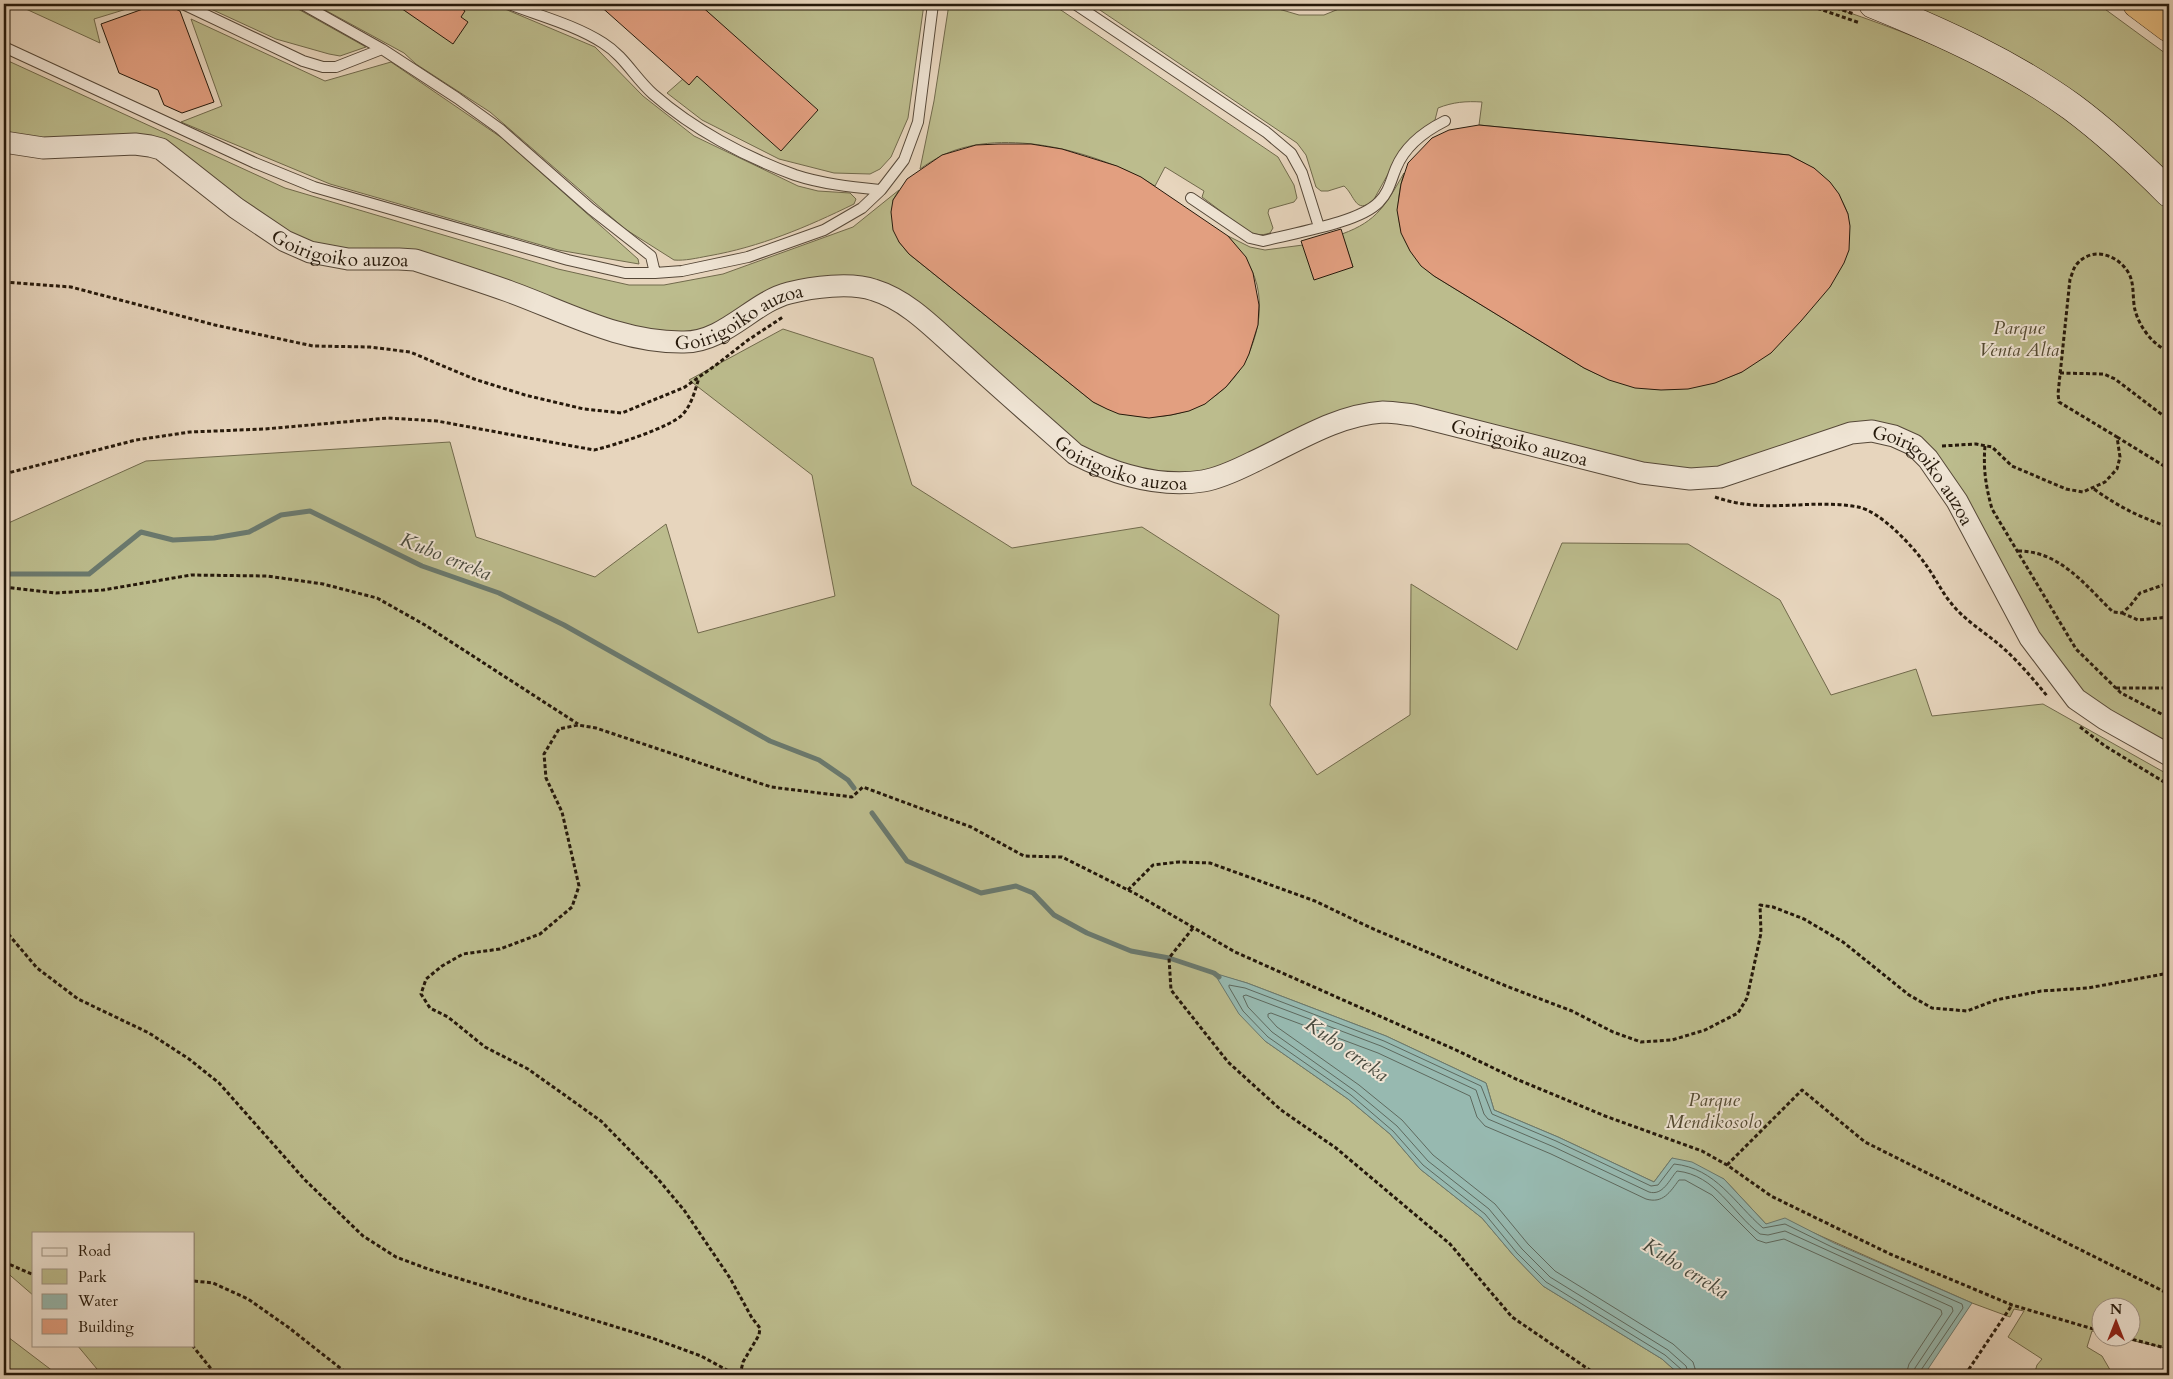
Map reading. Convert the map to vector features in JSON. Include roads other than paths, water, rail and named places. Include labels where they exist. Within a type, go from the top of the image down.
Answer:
[{"type":"highway","points":[[2137,4],[2169,28]]},
{"type":"street","points":[[1868,14],[1975,48],[2026,77],[2073,108],[2141,164],[2169,193]]},
{"type":"street","name":"Goirigoiko auzoa","points":[[4,142],[43,148],[135,144],[161,149],[236,208],[285,241],[310,252],[348,260],[415,260],[508,291],[611,332],[641,338],[684,342],[702,340],[722,331],[782,295],[812,287],[874,290],[908,306],[1075,454],[1096,465],[1134,478],[1173,483],[1204,481],[1230,473],[1334,423],[1354,416],[1384,412],[1414,415],[1642,473],[1690,479],[1720,477],[1851,433],[1872,431],[1894,436],[1914,445],[1924,454],[1957,501],[2030,638],[2076,699],[2105,719],[2169,754]]},
{"type":"lane","points":[[183,4],[303,61],[323,68],[344,65],[382,49]]},
{"type":"lane","points":[[302,4],[382,49],[457,98],[500,129],[591,209],[651,256],[655,273]]},
{"type":"lane","points":[[509,4],[589,34],[605,44],[621,56],[653,94],[709,134],[796,175],[821,182],[881,190]]},
{"type":"lane","points":[[4,48],[255,163],[314,187],[568,260],[625,273],[655,273],[682,271],[748,257],[824,230],[862,208],[881,190],[904,160],[918,122],[933,4]]},
{"type":"lane","points":[[1075,4],[1266,132],[1290,153],[1302,173],[1319,226]]},
{"type":"lane","points":[[1191,198],[1250,238],[1263,241],[1351,218],[1371,209],[1379,203],[1386,193],[1400,158],[1427,130],[1446,121]]},
{"type":"water","points":[[1214,973],[1247,983],[1386,1036],[1486,1083],[1494,1110],[1558,1137],[1654,1182],[1672,1158],[1692,1162],[1724,1179],[1766,1224],[1785,1218],[1834,1243],[1972,1303],[1924,1375],[1680,1375],[1662,1359],[1543,1286],[1514,1256],[1482,1218],[1420,1169],[1390,1134],[1348,1099],[1265,1041],[1239,1014]]},
{"type":"waterway","name":"Kubo erreka","points":[[4,574],[89,574],[141,532],[173,540],[214,538],[249,532],[281,515],[310,511],[422,566],[499,593],[564,625],[770,741],[819,760],[848,780],[854,788]]},
{"type":"waterway","name":"Kubo erreka","points":[[872,813],[907,861],[981,893],[1016,886],[1033,893],[1054,915],[1087,933],[1131,951],[1169,958],[1214,973],[1219,977]]},
{"type":"park label","name":"Parque Venta Alta","points":[[2019,338]]},
{"type":"park label","name":"Parque Mendikosolo","points":[[1714,1110]]}]
